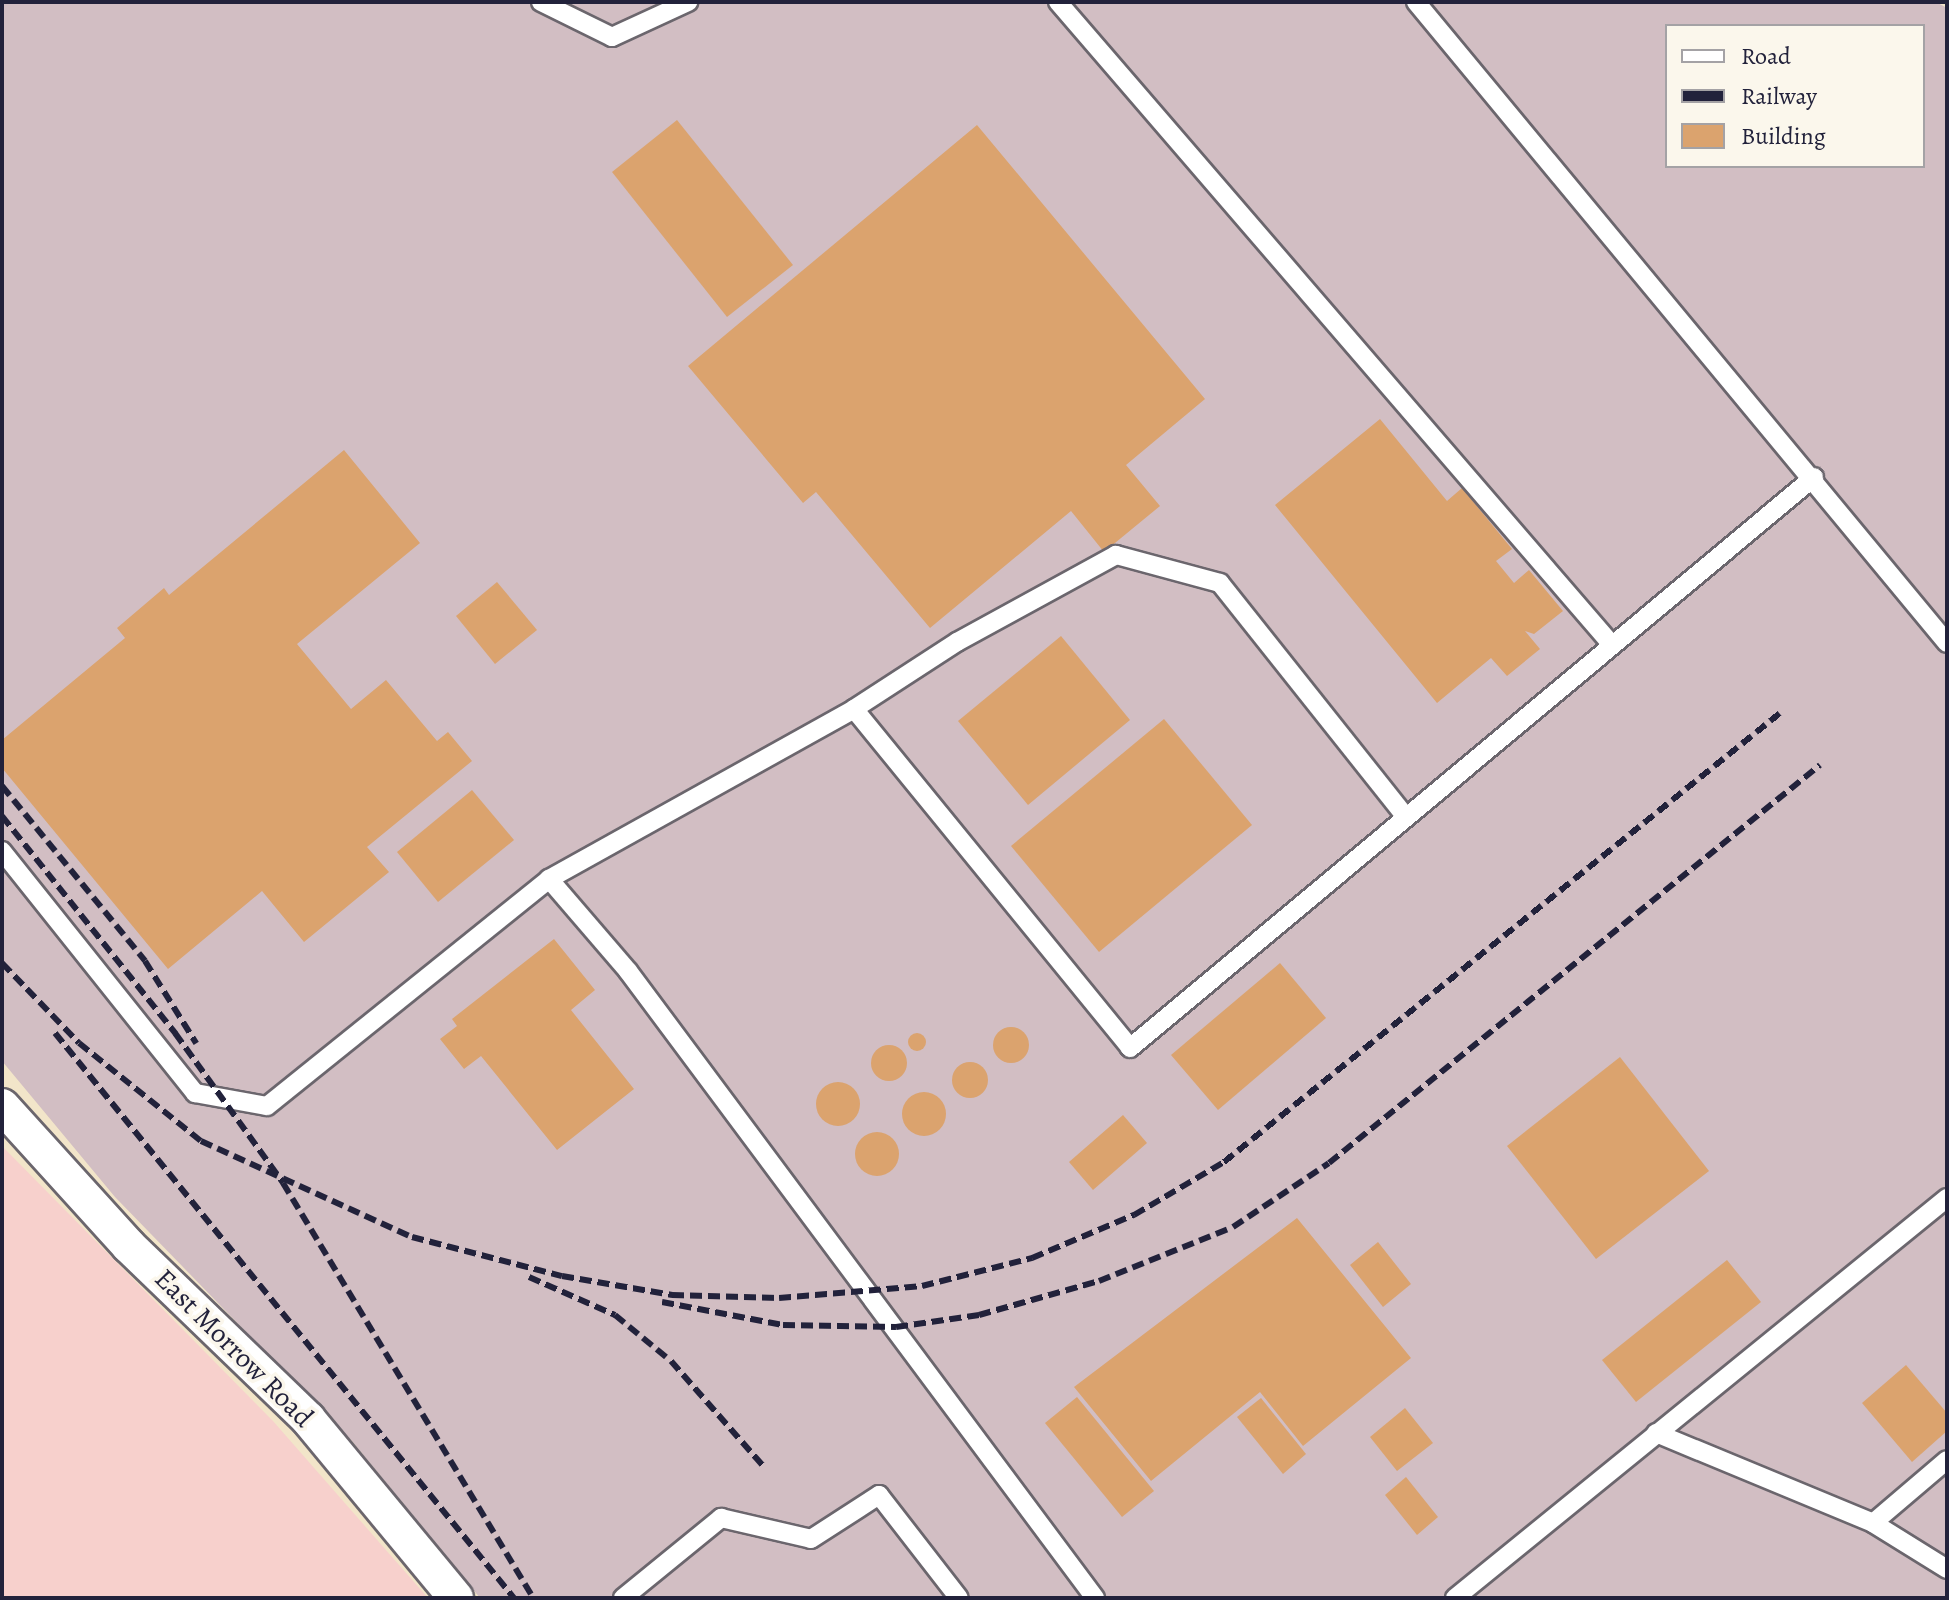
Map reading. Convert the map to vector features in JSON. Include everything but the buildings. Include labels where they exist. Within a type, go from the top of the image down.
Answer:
[{"type":"street","name":"East Morrow Road","points":[[2,1106],[129,1246],[308,1419],[456,1598]]},
{"type":"lane","points":[[541,2],[612,37],[688,2]]},
{"type":"lane","points":[[1058,2],[1612,645]]},
{"type":"lane","points":[[1416,2],[1814,477],[1947,643]]},
{"type":"lane","points":[[854,709],[1130,1048],[1814,477]]},
{"type":"lane","points":[[2,851],[195,1093],[267,1106],[549,879],[854,709],[957,642],[1116,555],[1220,583],[1406,817]]},
{"type":"lane","points":[[549,879],[628,971],[1095,1598]]},
{"type":"lane","points":[[1455,1598],[1947,1198]]},
{"type":"lane","points":[[1656,1433],[1873,1523],[1947,1569]]},
{"type":"lane","points":[[1873,1523],[1947,1460]]},
{"type":"lane","points":[[623,1598],[721,1518],[811,1539],[879,1495],[959,1598]]},
{"type":"shaded area","points":[[2,2],[1936,2],[1947,8],[1947,1598],[480,1598],[352,1441],[115,1197],[2,1061]]},
{"type":"shaded area","points":[[2,1146],[273,1421],[428,1598],[2,1598]]},
{"type":"railway","points":[[2,963],[79,1043],[201,1141],[412,1237],[562,1276],[672,1295],[779,1298],[922,1286],[1032,1258],[1134,1215],[1224,1162],[1780,713]]},
{"type":"railway","points":[[662,1302],[783,1325],[896,1327],[979,1315],[1099,1281],[1233,1227],[1329,1163],[1820,765]]},
{"type":"railway","points":[[2,786],[145,961],[196,1043]]},
{"type":"railway","points":[[2,816],[175,1033],[283,1183],[533,1598]]},
{"type":"railway","points":[[55,1033],[514,1598]]},
{"type":"railway","points":[[529,1277],[615,1315],[671,1361],[765,1468]]}]
